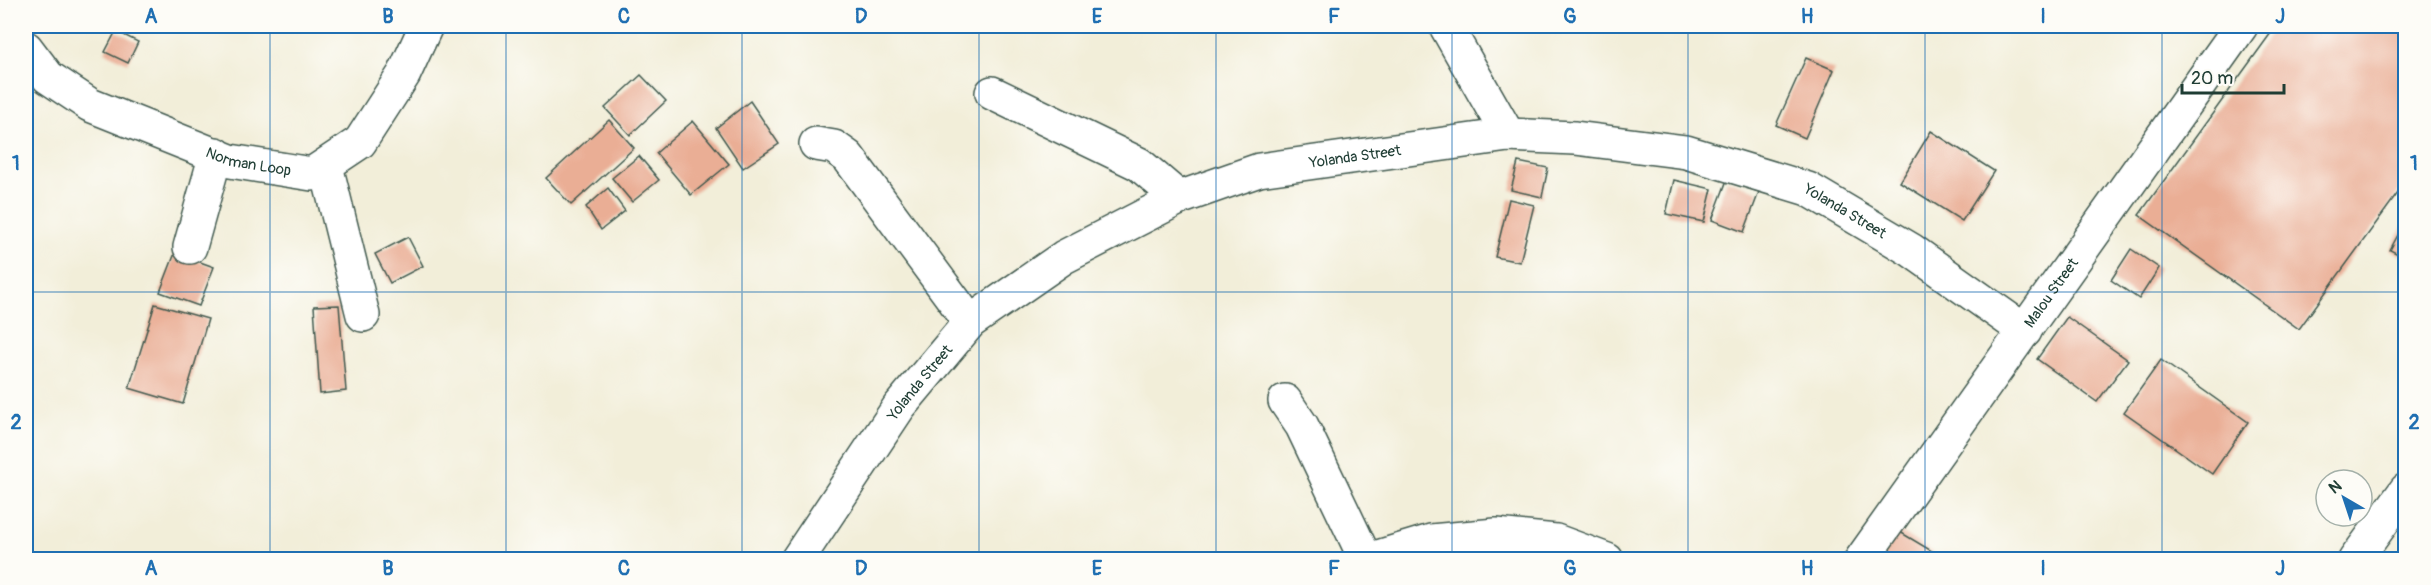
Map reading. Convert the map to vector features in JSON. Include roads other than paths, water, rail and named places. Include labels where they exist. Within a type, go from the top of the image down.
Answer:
[{"type":"street","name":"Norman Loop","points":[[26,48],[48,77],[90,105],[230,161],[312,174],[360,142],[404,74],[426,26]]},
{"type":"street","points":[[1446,26],[1508,135]]},
{"type":"street","name":"Malou Street","points":[[1861,560],[2241,26]]},
{"type":"street","points":[[992,93],[1139,164],[1179,198]]},
{"type":"street","name":"Yolanda Street","points":[[797,560],[899,407],[970,322],[1064,257],[1179,198],[1259,170],[1508,135],[1575,138],[1686,152],[1808,189],[1911,250],[2025,331]]},
{"type":"street","points":[[816,144],[834,147],[848,157],[970,322]]},
{"type":"street","points":[[190,247],[216,154]]},
{"type":"street","points":[[326,166],[363,315]]},
{"type":"street","points":[[1285,401],[1302,426],[1367,560],[1431,541],[1496,535],[1556,541],[1606,560]]},
{"type":"street","points":[[2355,560],[2406,490]]}]
